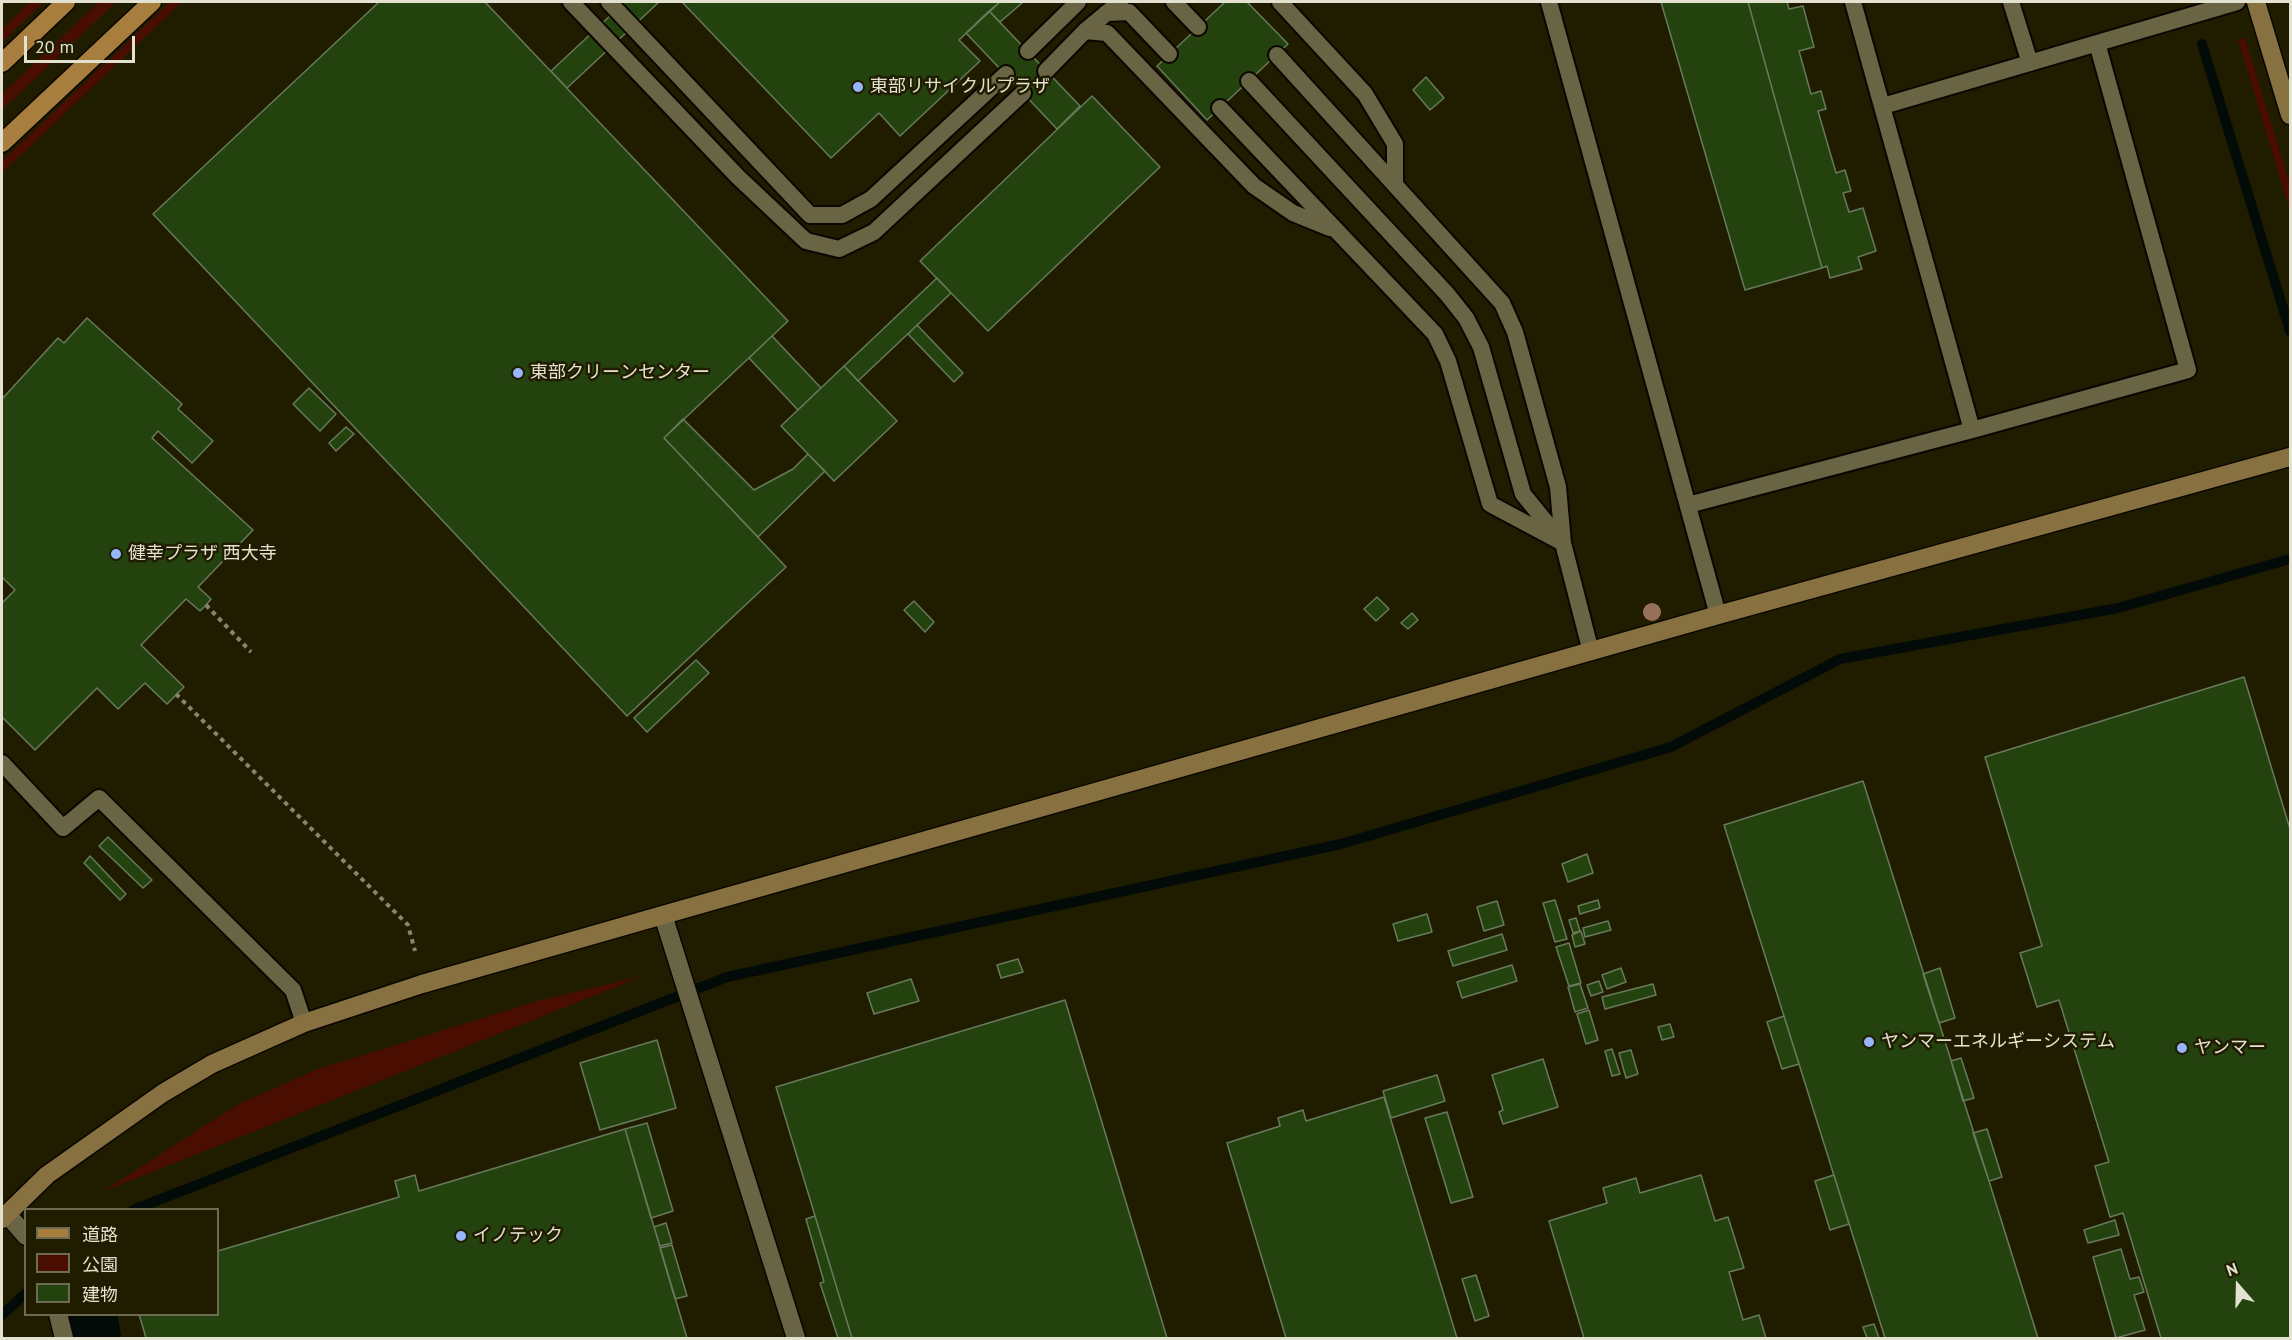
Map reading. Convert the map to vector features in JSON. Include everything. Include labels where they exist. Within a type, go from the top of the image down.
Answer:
[{"type":"main road","points":[[2,63],[66,2]]},
{"type":"main road","points":[[2,143],[152,2]]},
{"type":"street","points":[[2256,2],[2290,115]]},
{"type":"street","points":[[24,1234],[4,1216],[47,1175],[163,1093],[212,1064],[304,1023],[422,984],[663,915],[1718,615],[2290,457]]},
{"type":"street","points":[[663,915],[796,1338]]},
{"type":"street","points":[[58,1316],[64,1338]]},
{"type":"lane","points":[[571,2],[738,177],[806,241],[838,249],[874,232],[1023,93]]},
{"type":"lane","points":[[609,2],[810,215],[842,215],[871,199],[1006,74]]},
{"type":"lane","points":[[1028,51],[1078,2]]},
{"type":"lane","points":[[1046,71],[1085,31],[1120,2]]},
{"type":"lane","points":[[1174,2],[1198,27]]},
{"type":"lane","points":[[1280,2],[1365,94],[1395,144],[1395,182]]},
{"type":"lane","points":[[1549,2],[1718,615]]},
{"type":"lane","points":[[1853,2],[1972,430]]},
{"type":"lane","points":[[2011,2],[2030,63]]},
{"type":"lane","points":[[1883,106],[2237,2]]},
{"type":"lane","points":[[1106,13],[1130,12],[1169,54]]},
{"type":"lane","points":[[1085,31],[1107,33],[1254,186],[1293,213],[1337,231]]},
{"type":"lane","points":[[1688,505],[2187,370],[2097,43]]},
{"type":"lane","points":[[1277,55],[1395,182],[1502,303],[1515,332],[1558,487],[1563,543],[1591,652]]},
{"type":"lane","points":[[1249,81],[1447,294],[1466,318],[1480,347],[1523,494],[1563,543]]},
{"type":"lane","points":[[1220,108],[1436,334],[1448,361],[1490,504],[1563,543]]},
{"type":"lane","points":[[2,763],[63,828],[99,798],[293,990],[304,1023]]},
{"type":"path","points":[[206,605],[251,652]]},
{"type":"path","points":[[176,694],[408,925],[415,951]]},
{"type":"green space","points":[[30,2],[44,2],[2,42],[2,29]]},
{"type":"green space","points":[[99,2],[116,2],[2,110],[2,94]]},
{"type":"green space","points":[[170,2],[182,2],[2,173],[2,161]]},
{"type":"green space","points":[[2245,38],[2290,184],[2290,211],[2238,40]]},
{"type":"green space","points":[[643,976],[102,1192],[237,1105],[318,1069],[538,1001]]},
{"type":"building","name":"東部クリーンセンター","points":[[379,2],[485,2],[788,321],[664,438],[786,567],[627,716],[153,214]]},
{"type":"building","points":[[625,2],[659,2],[567,88],[551,71]]},
{"type":"building","name":"東部リサイクルプラザ","points":[[682,2],[1000,2],[959,40],[980,61],[900,136],[879,113],[831,158]]},
{"type":"building","points":[[1000,2],[1022,3],[1000,22],[989,11]]},
{"type":"building","points":[[1225,2],[1247,2],[1288,44],[1207,120],[1157,66]]},
{"type":"building","points":[[1661,2],[1748,2],[1822,268],[1745,290]]},
{"type":"building","points":[[1748,2],[1787,2],[1789,9],[1803,6],[1814,47],[1799,51],[1811,94],[1821,91],[1826,109],[1818,111],[1836,173],[1845,170],[1851,191],[1843,193],[1849,212],[1863,208],[1876,251],[1858,257],[1862,269],[1830,278],[1827,266],[1822,268]]},
{"type":"building","points":[[989,11],[1080,106],[1057,129],[966,33]]},
{"type":"building","points":[[1426,77],[1444,98],[1430,110],[1413,90]]},
{"type":"building","points":[[1092,96],[1160,167],[988,331],[920,261]]},
{"type":"building","points":[[937,278],[951,293],[858,381],[844,366]]},
{"type":"building","name":"健幸プラザ 西大寺","points":[[87,318],[182,404],[178,409],[213,441],[192,463],[158,431],[152,438],[253,530],[198,587],[211,599],[206,605],[200,611],[186,599],[141,645],[184,687],[167,704],[145,683],[118,709],[97,688],[35,750],[2,717],[2,603],[15,590],[2,577],[2,399],[58,338],[64,343]]},
{"type":"building","points":[[917,325],[963,373],[954,382],[908,334]]},
{"type":"building","points":[[772,336],[821,388],[798,410],[749,358]]},
{"type":"building","points":[[844,366],[897,421],[834,481],[781,426]]},
{"type":"building","points":[[309,388],[336,414],[320,431],[293,404]]},
{"type":"building","points":[[683,419],[754,490],[793,469],[808,454],[825,471],[758,537],[664,438]]},
{"type":"building","points":[[346,427],[354,434],[336,451],[329,443]]},
{"type":"building","points":[[1377,597],[1389,609],[1376,621],[1364,609]]},
{"type":"building","points":[[914,601],[934,622],[925,632],[904,610]]},
{"type":"building","points":[[1412,613],[1418,620],[1408,629],[1401,623]]},
{"type":"building","points":[[696,660],[709,673],[647,732],[634,718]]},
{"type":"building","name":"ヤンマー","points":[[2244,677],[2290,829],[2290,1338],[2161,1338],[2123,1213],[2110,1217],[2095,1166],[2109,1162],[2059,1000],[2037,1007],[2020,953],[2042,946],[1985,757]]},
{"type":"building","name":"ヤンマーエネルギーシステム","points":[[1863,781],[2038,1338],[1885,1338],[1724,825]]},
{"type":"building","points":[[108,837],[152,880],[143,888],[99,846]]},
{"type":"building","points":[[1587,854],[1593,873],[1568,882],[1562,864]]},
{"type":"building","points":[[90,856],[126,894],[120,900],[84,863]]},
{"type":"building","points":[[1555,900],[1567,939],[1555,942],[1543,903]]},
{"type":"building","points":[[1598,900],[1600,908],[1580,914],[1578,906]]},
{"type":"building","points":[[1497,901],[1504,925],[1484,931],[1477,907]]},
{"type":"building","points":[[1427,914],[1432,932],[1398,941],[1393,924]]},
{"type":"building","points":[[1576,918],[1580,931],[1573,933],[1569,920]]},
{"type":"building","points":[[1608,921],[1611,930],[1585,937],[1583,928]]},
{"type":"building","points":[[1581,931],[1585,944],[1575,947],[1572,935]]},
{"type":"building","points":[[1502,934],[1507,950],[1453,966],[1448,951]]},
{"type":"building","points":[[1569,943],[1581,983],[1569,986],[1556,947]]},
{"type":"building","points":[[1018,959],[1023,972],[1001,978],[997,965]]},
{"type":"building","points":[[1512,965],[1517,981],[1462,998],[1457,982]]},
{"type":"building","points":[[1621,968],[1626,982],[1607,989],[1602,975]]},
{"type":"building","points":[[1940,968],[1955,1018],[1939,1023],[1923,974]]},
{"type":"building","points":[[911,979],[919,1001],[874,1014],[867,993]]},
{"type":"building","points":[[1599,981],[1603,992],[1591,996],[1587,985]]},
{"type":"building","points":[[1580,984],[1588,1008],[1575,1012],[1568,987]]},
{"type":"building","points":[[1653,984],[1656,995],[1605,1009],[1602,997]]},
{"type":"building","points":[[1065,1000],[1167,1338],[852,1338],[776,1087]]},
{"type":"building","points":[[1589,1010],[1598,1040],[1586,1044],[1577,1014]]},
{"type":"building","points":[[1784,1016],[1799,1064],[1782,1069],[1767,1022]]},
{"type":"building","points":[[1670,1024],[1674,1037],[1662,1040],[1658,1027]]},
{"type":"building","points":[[657,1040],[676,1108],[600,1130],[580,1063]]},
{"type":"building","points":[[1612,1049],[1620,1074],[1612,1076],[1605,1051]]},
{"type":"building","points":[[1631,1050],[1638,1074],[1626,1078],[1619,1053]]},
{"type":"building","points":[[1961,1058],[1974,1098],[1963,1101],[1951,1061]]},
{"type":"building","points":[[1543,1059],[1558,1107],[1503,1124],[1499,1112],[1503,1110],[1492,1075]]},
{"type":"building","points":[[1437,1075],[1445,1101],[1391,1118],[1383,1091]]},
{"type":"building","points":[[1384,1097],[1457,1338],[1286,1338],[1227,1143],[1280,1126],[1278,1118],[1303,1110],[1306,1121]]},
{"type":"building","points":[[1447,1112],[1473,1197],[1451,1203],[1425,1118]]},
{"type":"building","points":[[647,1123],[673,1211],[651,1218],[625,1129]]},
{"type":"building","name":"イノテック","points":[[625,1129],[687,1338],[146,1338],[140,1316],[219,1316],[219,1251],[399,1197],[395,1181],[415,1175],[419,1191]]},
{"type":"building","points":[[1987,1129],[2002,1177],[1989,1181],[1973,1133]]},
{"type":"building","points":[[1701,1175],[1715,1221],[1728,1217],[1744,1268],[1729,1272],[1743,1320],[1759,1315],[1766,1338],[1584,1338],[1549,1221],[1607,1203],[1603,1188],[1636,1178],[1640,1193]]},
{"type":"building","points":[[1834,1175],[1849,1224],[1830,1230],[1815,1181]]},
{"type":"building","points":[[815,1216],[852,1338],[838,1338],[820,1283],[824,1282],[806,1219]]},
{"type":"building","points":[[2115,1220],[2119,1235],[2088,1243],[2084,1230]]},
{"type":"building","points":[[666,1223],[672,1243],[660,1246],[654,1227]]},
{"type":"building","points":[[672,1245],[687,1296],[675,1299],[660,1248]]},
{"type":"building","points":[[2121,1249],[2130,1279],[2139,1277],[2144,1292],[2134,1295],[2145,1330],[2116,1338],[2093,1257]]},
{"type":"building","points":[[1476,1275],[1489,1316],[1475,1321],[1462,1279]]},
{"type":"building","points":[[1874,1324],[1879,1338],[1867,1338],[1863,1327]]},
{"type":"waterway","points":[[2202,44],[2290,331]]},
{"type":"waterway","points":[[138,1208],[727,977],[1341,844],[1671,747],[1840,659],[2118,608],[2290,559]]},
{"type":"waterway","points":[[2,1315],[24,1295]]},
{"type":"waterway","points":[[84,1316],[88,1338]]},
{"type":"place","name":"東部リサイクルプラザ","points":[[858,87]]},
{"type":"place","name":"東部クリーンセンター","points":[[518,373]]},
{"type":"place","name":"健幸プラザ 西大寺","points":[[116,554]]},
{"type":"place","name":"ヤンマーエネルギーシステム","points":[[1869,1042]]},
{"type":"place","name":"ヤンマー","points":[[2182,1048]]},
{"type":"place","name":"イノテック","points":[[461,1236]]}]
